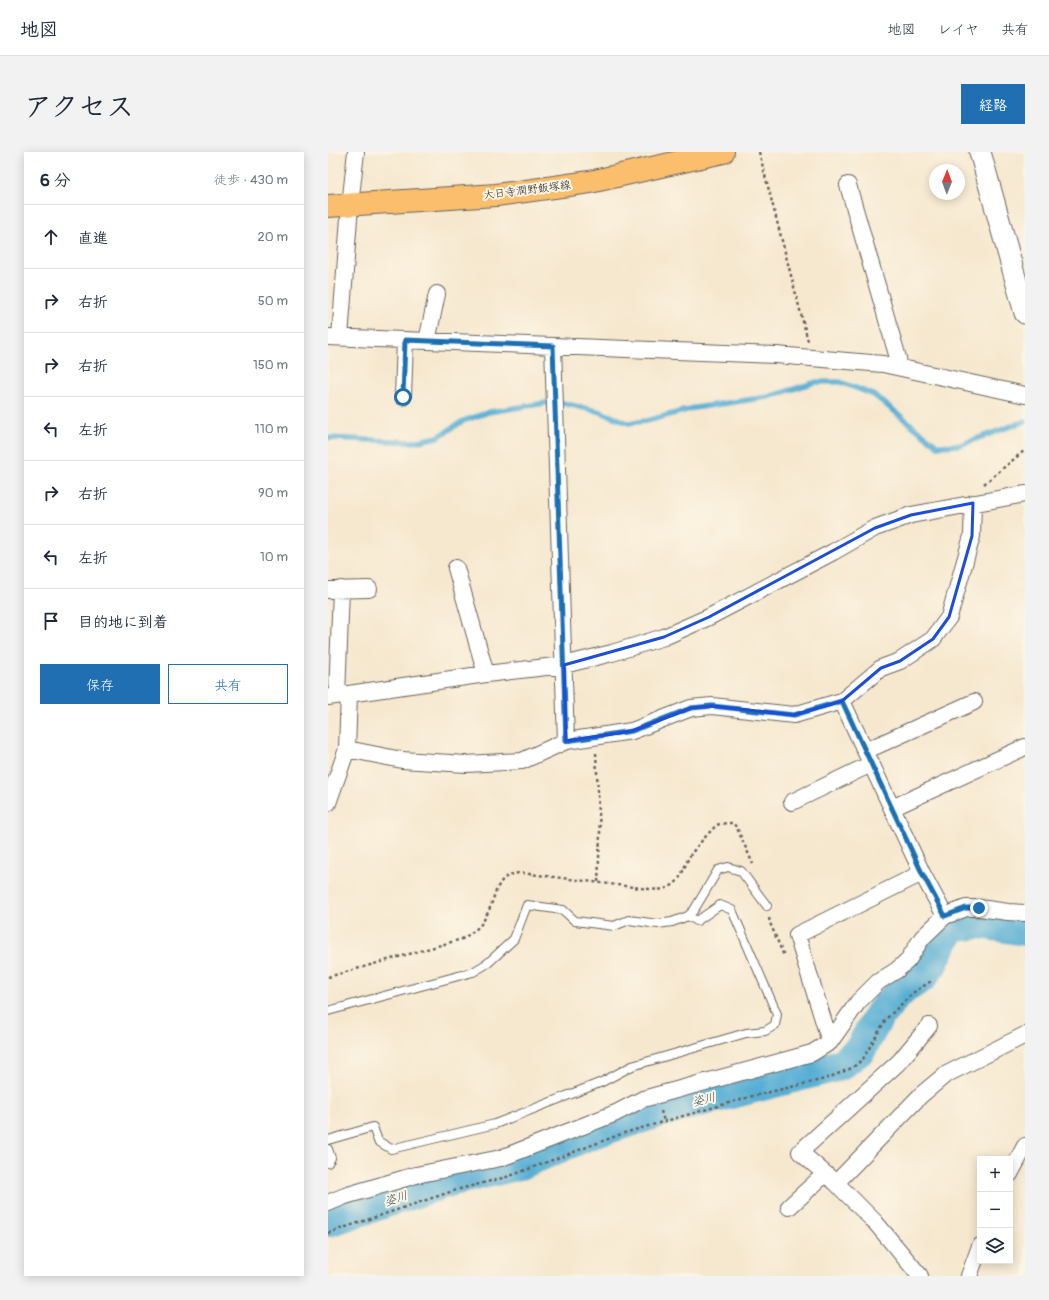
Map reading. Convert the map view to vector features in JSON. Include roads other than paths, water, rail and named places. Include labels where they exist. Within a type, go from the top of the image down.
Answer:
[{"type":"main road","name":"大日寺潤野飯塚線","points":[[328,206],[496,194],[590,182],[723,152]]},
{"type":"street","points":[[356,152],[334,337],[776,355],[883,364],[1025,395]]},
{"type":"street","points":[[980,152],[1025,313]]},
{"type":"street","points":[[848,185],[898,358],[899,367]]},
{"type":"street","points":[[427,341],[438,294]]},
{"type":"street","points":[[403,397],[405,340]]},
{"type":"street","points":[[553,346],[566,741]]},
{"type":"street","points":[[338,696],[486,674],[564,665],[612,654],[664,637],[709,617],[833,552],[875,528],[910,515],[1025,494]]},
{"type":"street","points":[[347,749],[402,760],[466,764],[522,761],[566,741],[632,731],[691,708],[712,706],[794,715],[842,701],[880,668],[900,661],[933,639],[949,617],[972,536],[973,503]]},
{"type":"street","points":[[456,568],[486,674]]},
{"type":"street","points":[[328,803],[347,749],[338,696],[335,590],[369,589]]},
{"type":"street","points":[[842,701],[922,873],[945,916]]},
{"type":"street","points":[[792,802],[868,758],[974,702]]},
{"type":"street","points":[[892,808],[1025,747]]},
{"type":"street","points":[[830,1042],[798,935],[922,873]]},
{"type":"street","points":[[328,1203],[345,1196],[416,1175],[500,1158],[616,1113],[643,1099],[812,1053],[830,1042],[858,1002],[878,982],[897,970],[908,960],[922,938],[945,916],[966,908],[1025,913]]},
{"type":"street","points":[[920,1276],[875,1222],[831,1178],[800,1152],[899,1062],[929,1026]]},
{"type":"street","points":[[789,1207],[831,1178],[921,1095],[945,1075],[1025,1035]]},
{"type":"street","points":[[1013,1168],[1025,1146]]},
{"type":"street","points":[[969,1276],[977,1254]]},
{"type":"lane","points":[[328,1011],[473,972],[488,963],[514,939],[527,905],[564,910],[575,920],[614,926],[629,920],[658,924],[672,922],[688,916],[694,910],[718,870],[728,867],[741,871],[767,906]]},
{"type":"lane","points":[[328,1140],[373,1127],[378,1141],[391,1149],[495,1124],[602,1082],[632,1066],[746,1033],[765,1031],[775,1025],[777,1014],[732,910],[720,905],[697,921],[688,916]]},
{"type":"lane","points":[[328,1150],[331,1158],[328,1163]]},
{"type":"waterway","points":[[328,438],[414,442],[438,437],[463,421],[489,412],[546,403],[563,403],[601,412],[628,423],[647,421],[694,408],[768,397],[816,382],[840,382],[874,395],[938,446],[960,445],[1025,421]]},
{"type":"waterway","name":"姿川","points":[[328,1221],[449,1181],[520,1164],[592,1133],[665,1110],[840,1065],[860,1050],[878,1017],[891,1001],[904,988],[922,977],[931,965],[944,939],[953,927],[979,923],[1025,930]]}]
